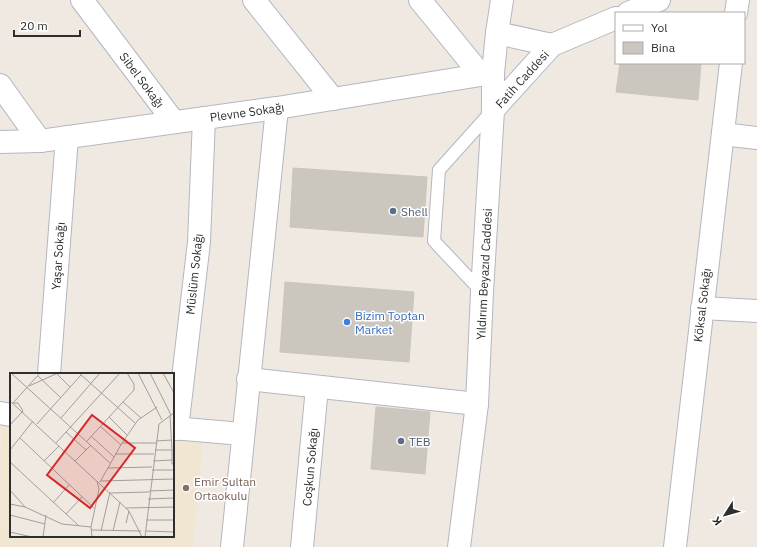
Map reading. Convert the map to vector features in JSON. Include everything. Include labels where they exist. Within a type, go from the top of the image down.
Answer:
[{"type":"street","name":"Sibel Sokağı","points":[[82,0],[174,122]]},
{"type":"street","points":[[254,0],[333,99]]},
{"type":"street","points":[[420,0],[487,74]]},
{"type":"street","name":"Yıldırım Beyazıd Caddesi","points":[[459,547],[477,404],[493,110],[487,74],[497,33],[502,0]]},
{"type":"street","points":[[630,12],[659,0]]},
{"type":"street","points":[[736,12],[738,0]]},
{"type":"street","name":"Fatih Caddesi","points":[[493,110],[552,45],[615,18]]},
{"type":"street","points":[[497,33],[552,45]]},
{"type":"street","name":"Köksal Sokağı","points":[[675,547],[731,64]]},
{"type":"street","name":"Plevne Sokağı","points":[[0,142],[40,141],[277,108],[487,74]]},
{"type":"street","points":[[0,85],[40,141]]},
{"type":"street","points":[[232,547],[242,434],[277,108]]},
{"type":"street","name":"Müslüm Sokağı","points":[[175,429],[198,242],[204,118]]},
{"type":"street","points":[[723,134],[757,138]]},
{"type":"street","name":"Yaşar Sokağı","points":[[49,373],[67,137]]},
{"type":"street","points":[[702,308],[757,311]]},
{"type":"street","points":[[248,379],[477,404]]},
{"type":"street","name":"Coşkun Sokağı","points":[[302,547],[317,387]]},
{"type":"street","points":[[0,413],[10,414]]},
{"type":"street","points":[[175,429],[242,434]]},
{"type":"lane","points":[[482,292],[434,241],[439,170],[493,110]]},
{"type":"shaded area","name":"Emir Sultan Ortaokulu","points":[[1,423],[10,424],[10,537],[174,537],[174,437],[203,439],[193,547],[0,547]]},
{"type":"building","points":[[620,64],[701,64],[698,100],[616,92]]},
{"type":"building","points":[[293,168],[427,177],[423,237],[290,227]]},
{"type":"building","name":"Bizim Toptan Market","points":[[285,282],[414,292],[409,362],[280,352]]},
{"type":"building","points":[[376,407],[430,412],[425,474],[371,469]]},
{"type":"place","name":"Shell","points":[[393,211]]},
{"type":"place","name":"Bizim Toptan Market","points":[[347,322]]},
{"type":"place","name":"TEB","points":[[401,441]]},
{"type":"place","name":"Emir Sultan Ortaokulu","points":[[186,488]]}]
